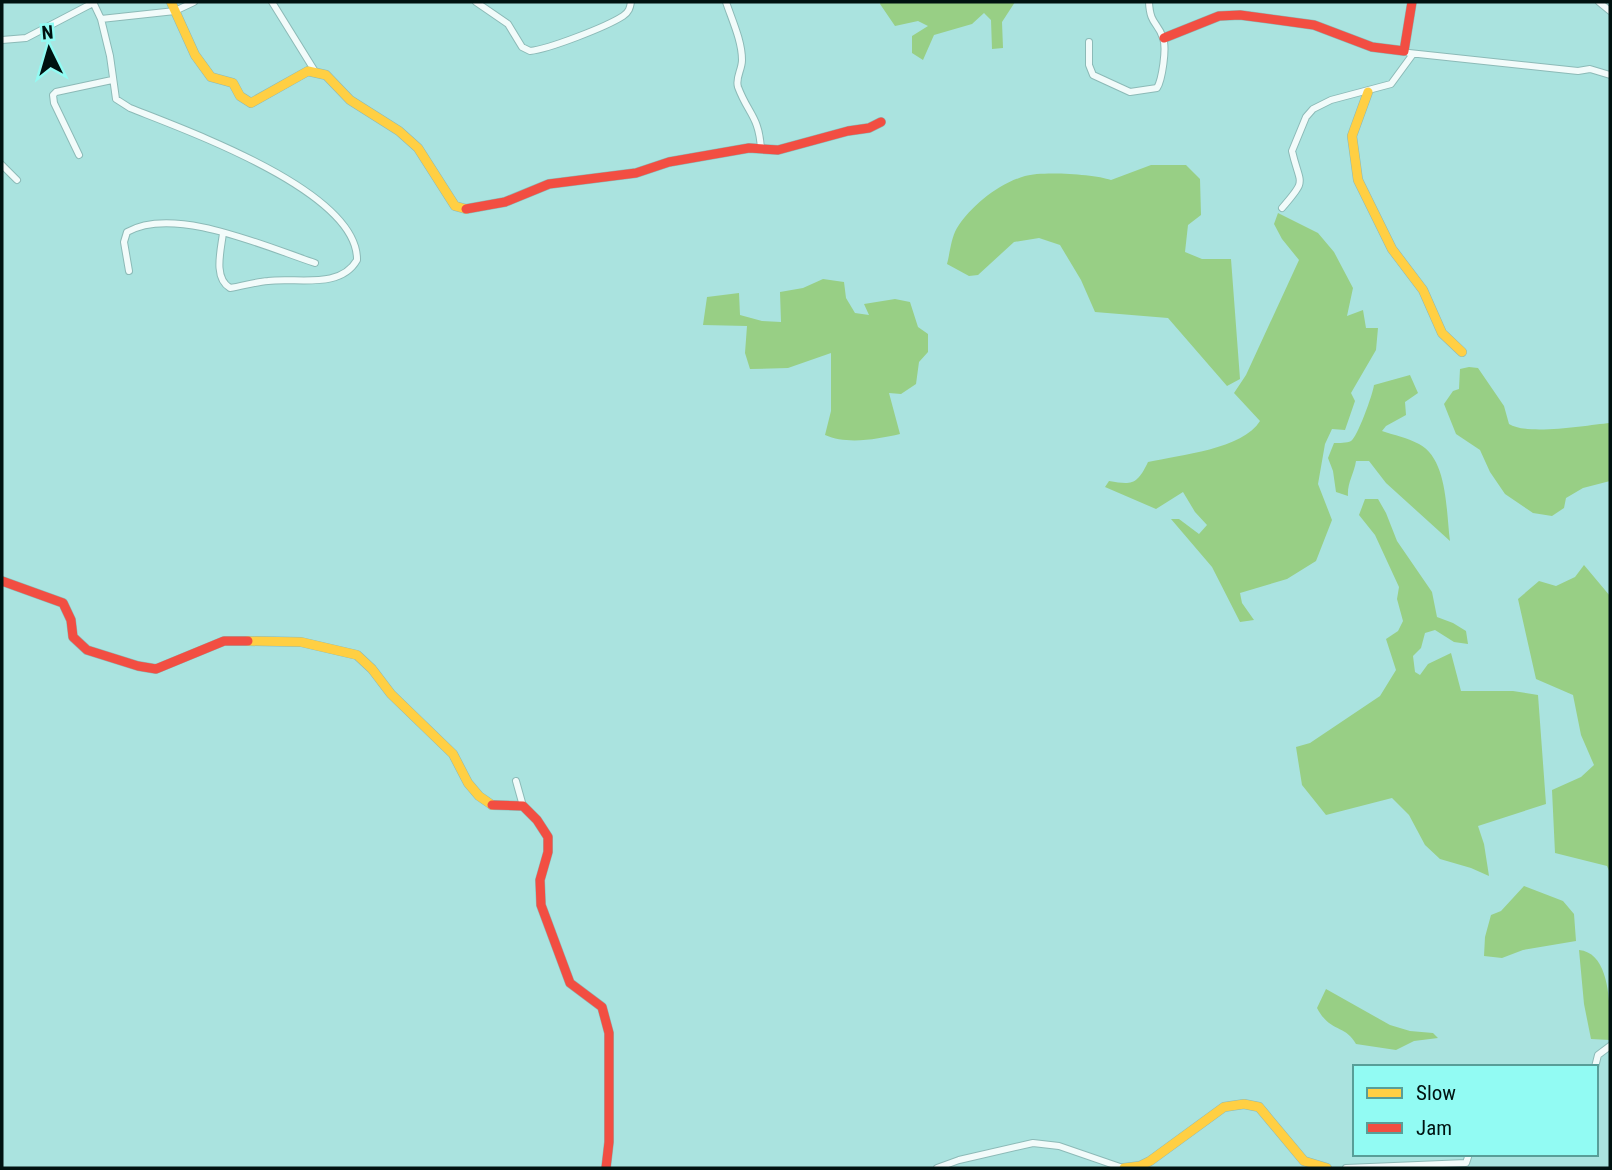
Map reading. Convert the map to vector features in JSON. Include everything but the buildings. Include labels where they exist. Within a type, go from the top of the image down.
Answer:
[{"type":"street","points":[[2,40],[26,38],[93,2],[101,19],[110,56],[116,99],[130,108],[221,145],[303,189],[324,204],[343,224],[354,239],[357,260],[343,273],[326,279],[271,280],[230,288],[221,280],[219,261],[223,233]]},
{"type":"street","points":[[101,19],[194,2]]},
{"type":"street","points":[[272,2],[316,73]]},
{"type":"street","points":[[476,2],[508,24],[522,47],[530,51],[603,26],[624,15],[631,2]]},
{"type":"street","points":[[726,2],[742,60],[737,79],[738,87],[755,117],[761,149]]},
{"type":"street","points":[[1089,42],[1089,65],[1093,75],[1130,92],[1153,90],[1159,85],[1164,38],[1151,20],[1149,2]]},
{"type":"street","points":[[1282,208],[1300,187],[1301,176],[1292,151],[1309,113],[1331,100],[1391,84],[1408,53],[1412,2]]},
{"type":"street","points":[[1599,2],[1610,11]]},
{"type":"street","points":[[173,6],[195,55],[211,77],[233,83],[240,96],[251,103],[308,71],[326,75],[350,100],[399,131],[418,148],[455,206],[468,210],[505,202],[549,184],[636,173],[669,162],[749,148],[778,150],[869,128],[881,122]]},
{"type":"street","points":[[1164,38],[1224,15],[1292,21],[1320,27],[1337,36],[1385,52],[1458,57],[1577,71],[1590,69],[1610,75]]},
{"type":"street","points":[[79,155],[52,95],[112,80]]},
{"type":"street","points":[[1368,92],[1352,136],[1358,180],[1392,250],[1423,289],[1442,333],[1462,352]]},
{"type":"street","points":[[2,165],[17,180]]},
{"type":"street","points":[[129,271],[124,242],[131,229],[179,223],[204,227],[315,263]]},
{"type":"street","points":[[2,581],[63,603],[71,620],[73,637],[87,650],[138,666],[156,669],[224,641],[301,642],[357,655],[372,669],[391,694],[453,754],[468,783],[479,796],[492,805],[523,806]]},
{"type":"street","points":[[516,781],[523,806],[537,820],[548,837],[548,852],[540,880],[541,905],[570,983],[602,1007],[609,1033],[609,1142],[606,1168]]},
{"type":"street","points":[[1596,1065],[1598,1055],[1610,1046]]},
{"type":"street","points":[[937,1168],[959,1160],[1033,1143],[1059,1146],[1124,1168],[1140,1166],[1224,1107],[1244,1104],[1259,1107],[1304,1161],[1327,1168]]},
{"type":"street","points":[[1346,1168],[1466,1163],[1468,1156]]},
{"type":"green space","points":[[881,2],[1015,2],[1002,22],[1003,48],[992,49],[991,20],[984,13],[972,24],[934,35],[923,60],[912,53],[912,36],[928,26],[918,21],[895,26]]},
{"type":"green space","points":[[1151,165],[1186,165],[1200,179],[1201,215],[1188,225],[1185,252],[1202,259],[1231,259],[1240,379],[1227,386],[1168,318],[1095,312],[1081,280],[1060,245],[1039,238],[1014,242],[978,275],[969,276],[947,264],[953,236],[963,219],[986,196],[1005,184],[1025,176],[1055,173],[1111,180]]},
{"type":"green space","points":[[1278,213],[1318,233],[1334,252],[1353,288],[1347,316],[1363,310],[1366,328],[1378,328],[1376,350],[1351,393],[1355,401],[1345,430],[1332,429],[1325,444],[1318,484],[1332,520],[1316,561],[1287,579],[1240,593],[1242,603],[1254,620],[1240,622],[1212,567],[1171,519],[1179,519],[1199,534],[1207,525],[1183,492],[1156,509],[1105,487],[1109,481],[1133,482],[1148,462],[1226,444],[1252,431],[1260,421],[1234,393],[1246,375],[1299,260],[1274,224]]},
{"type":"green space","points":[[823,279],[844,282],[846,298],[855,313],[869,315],[864,304],[895,299],[910,302],[918,327],[928,334],[928,352],[919,362],[916,384],[901,394],[889,393],[900,434],[853,440],[825,435],[831,411],[831,353],[788,368],[750,369],[745,353],[747,326],[703,325],[707,297],[739,293],[740,315],[762,321],[781,322],[780,292],[803,288]]},
{"type":"green space","points":[[1478,368],[1504,406],[1509,424],[1543,429],[1610,423],[1610,481],[1583,488],[1566,498],[1564,508],[1552,516],[1533,513],[1505,494],[1490,472],[1480,450],[1456,434],[1444,404],[1453,391],[1459,389],[1460,369]]},
{"type":"green space","points":[[1410,375],[1418,393],[1405,402],[1406,415],[1382,431],[1419,444],[1436,461],[1444,487],[1450,541],[1386,483],[1369,461],[1356,461],[1348,496],[1336,492],[1328,458],[1334,443],[1351,441],[1354,438],[1374,385]]},
{"type":"green space","points":[[1365,499],[1378,499],[1397,541],[1432,592],[1437,617],[1466,631],[1468,644],[1454,642],[1435,630],[1425,633],[1421,648],[1413,656],[1415,672],[1420,675],[1428,664],[1451,653],[1461,691],[1513,691],[1538,695],[1546,804],[1478,826],[1489,876],[1440,859],[1425,845],[1409,815],[1392,798],[1326,815],[1302,785],[1296,747],[1310,743],[1380,696],[1396,670],[1386,639],[1398,631],[1403,621],[1397,599],[1399,587],[1375,535],[1359,515]]},
{"type":"green space","points":[[1584,565],[1610,596],[1610,873],[1607,866],[1555,853],[1552,790],[1581,777],[1594,765],[1581,735],[1573,695],[1536,679],[1518,599],[1539,581],[1556,586],[1575,577]]},
{"type":"green space","points":[[1524,886],[1563,901],[1574,914],[1576,941],[1523,950],[1502,958],[1484,956],[1485,937],[1491,915],[1501,911]]},
{"type":"green space","points":[[1579,950],[1590,953],[1603,972],[1609,999],[1610,1040],[1591,1039],[1584,1004]]},
{"type":"green space","points":[[1326,989],[1390,1025],[1410,1031],[1433,1033],[1438,1038],[1414,1041],[1396,1050],[1356,1044],[1347,1033],[1327,1021],[1317,1008]]},
{"type":"traffic: slow","points":[[171,2],[195,55],[211,77],[233,83],[240,96],[251,103],[308,71],[326,75],[350,100],[399,131],[418,148],[455,206],[466,209]]},
{"type":"traffic: slow","points":[[1368,92],[1352,136],[1358,180],[1392,249],[1423,290],[1442,333],[1462,352]]},
{"type":"traffic: slow","points":[[248,641],[301,642],[357,655],[372,669],[391,694],[453,754],[468,783],[479,796],[492,805]]},
{"type":"traffic: slow","points":[[1124,1168],[1140,1166],[1150,1161],[1224,1107],[1244,1104],[1259,1107],[1304,1161],[1327,1168]]},
{"type":"traffic: jam","points":[[1164,38],[1219,16],[1240,15],[1314,25],[1372,47],[1404,51],[1412,2]]},
{"type":"traffic: jam","points":[[466,209],[505,202],[549,184],[636,173],[669,162],[749,148],[778,150],[869,128],[881,122]]},
{"type":"traffic: jam","points":[[2,581],[63,603],[71,620],[73,637],[87,650],[138,666],[156,669],[224,641],[248,641]]},
{"type":"traffic: jam","points":[[492,805],[523,806],[537,820],[548,837],[548,852],[540,880],[541,905],[570,983],[602,1007],[609,1033],[609,1142],[606,1168]]}]
